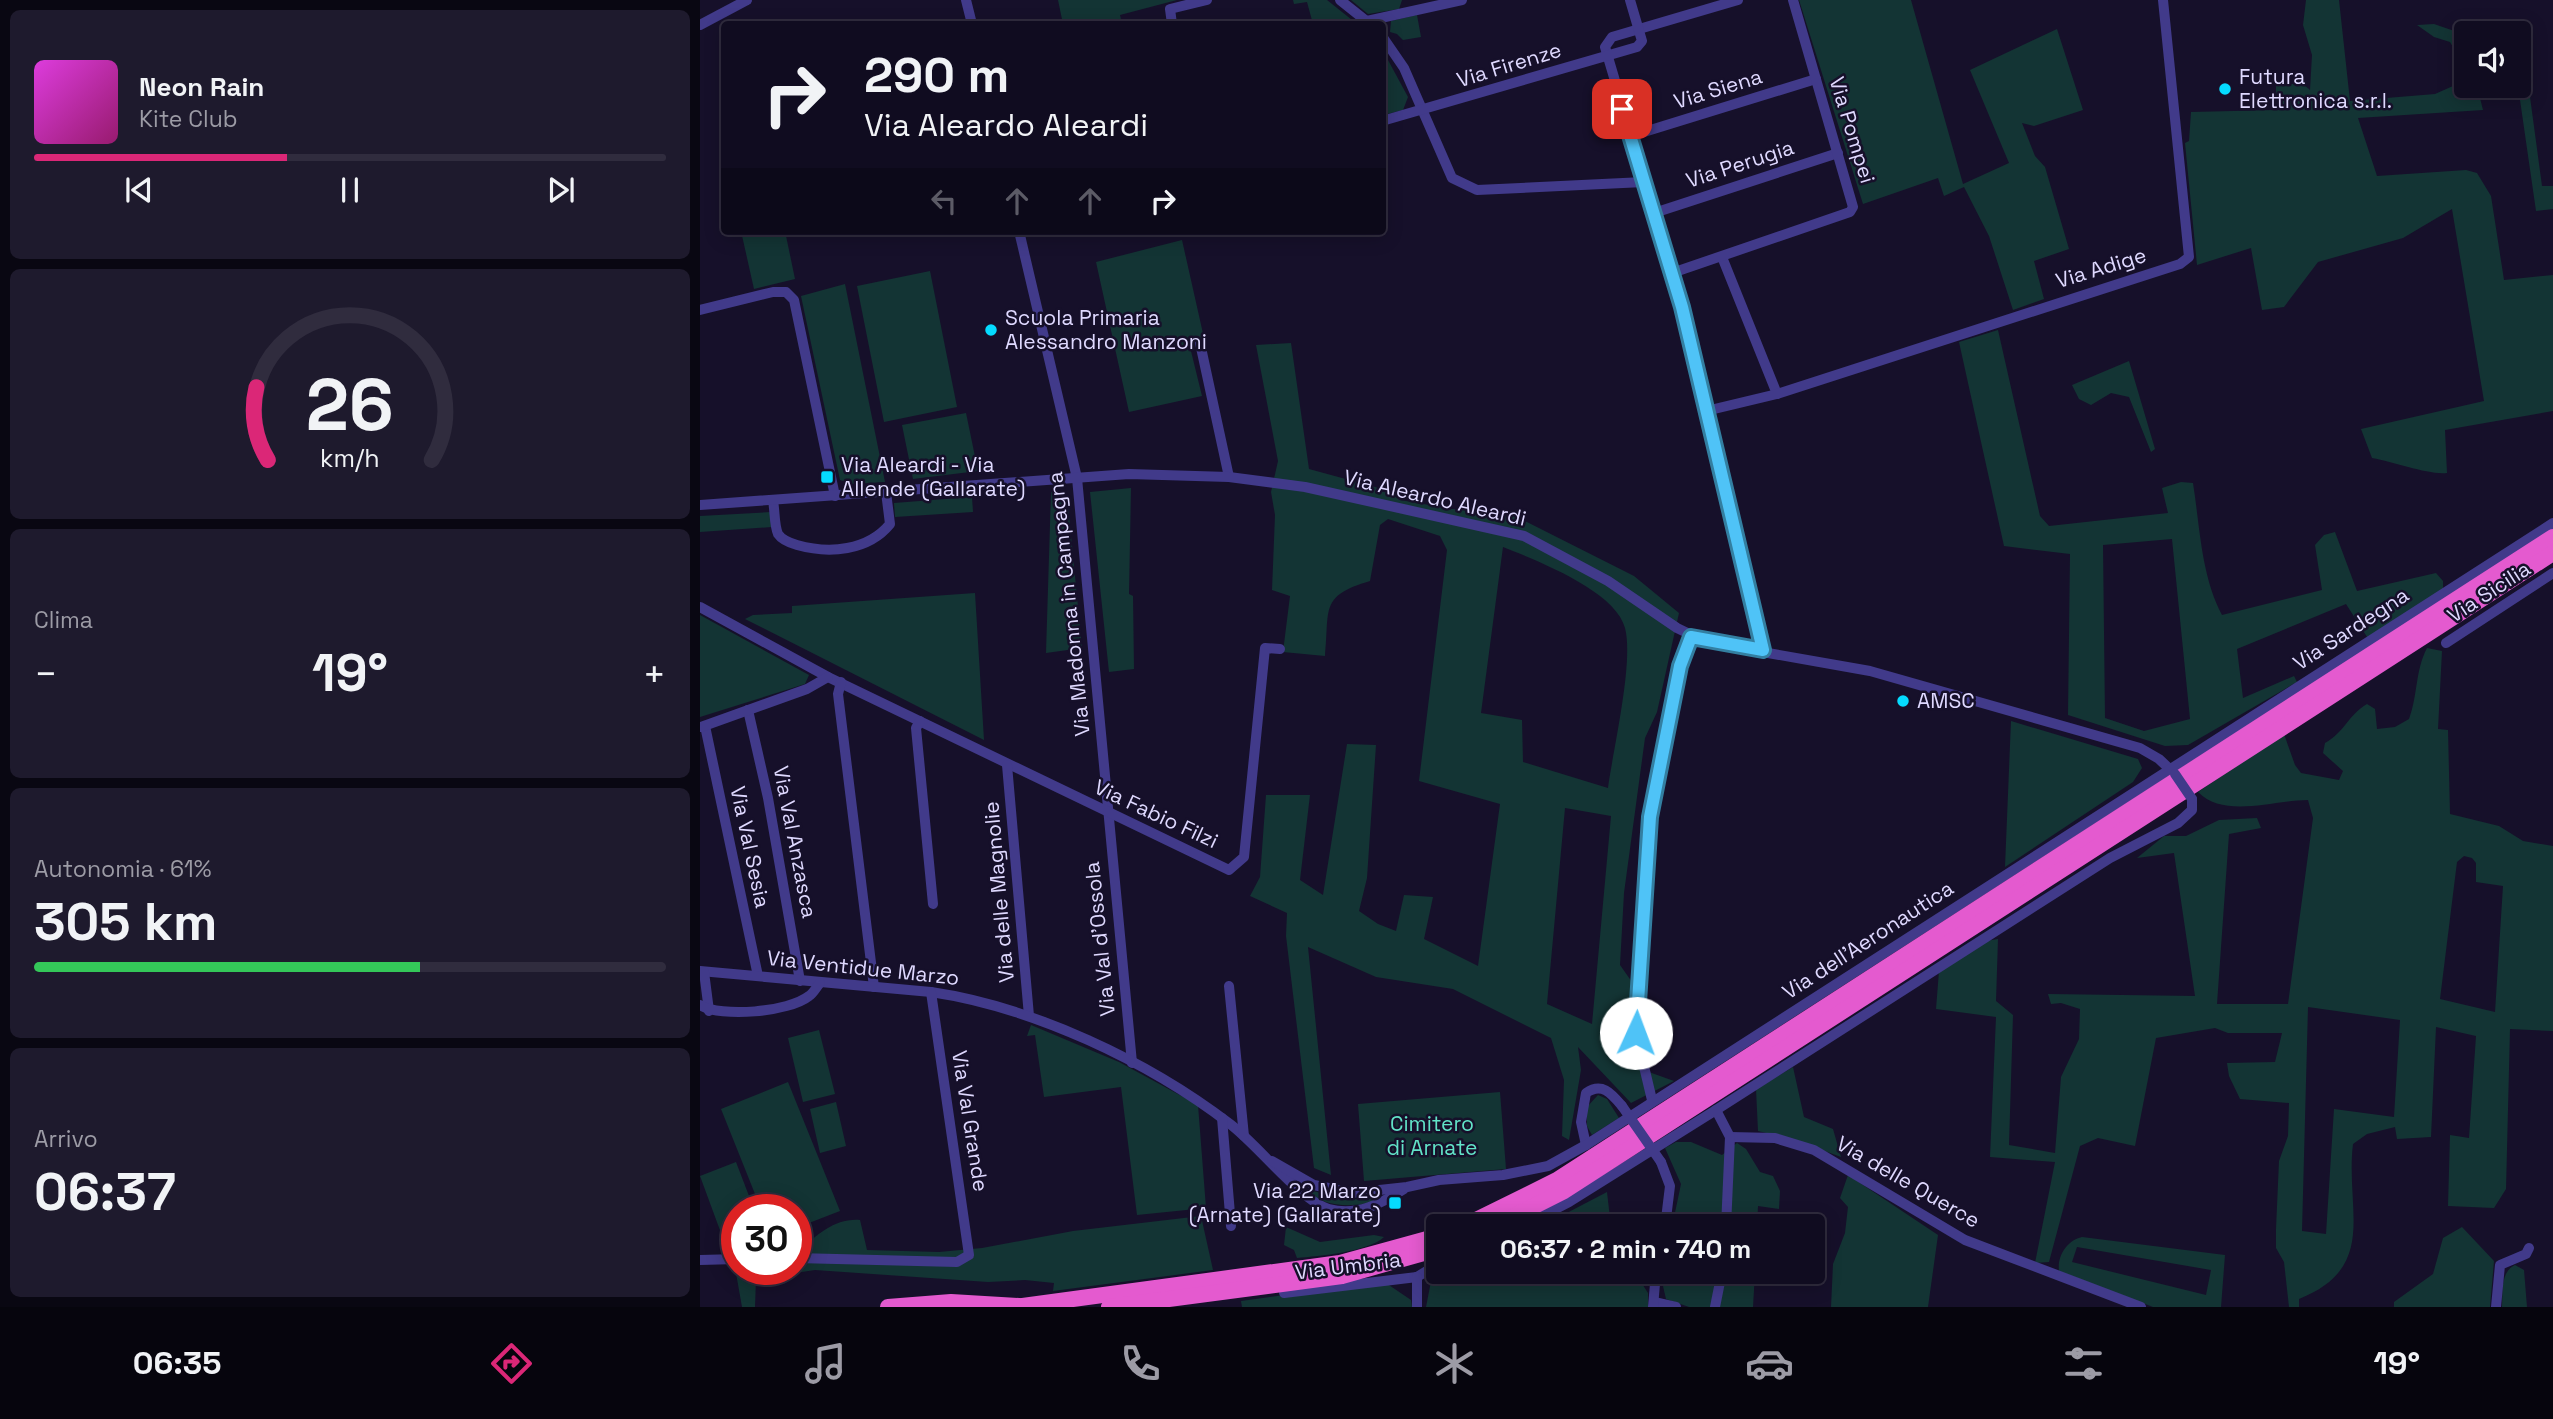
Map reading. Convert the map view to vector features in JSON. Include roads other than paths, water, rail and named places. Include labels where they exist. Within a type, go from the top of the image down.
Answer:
[{"type":"highway","points":[[1488,1214],[1557,1180],[2553,537]]},
{"type":"highway","points":[[1519,1214],[1564,1191],[2553,553]]},
{"type":"highway","points":[[888,1307],[951,1302],[1016,1307],[1340,1263],[1426,1239]]},
{"type":"highway","points":[[1109,1307],[1342,1276],[1426,1252]]},
{"type":"street","points":[[700,25],[747,0]]},
{"type":"street","points":[[965,0],[971,21]]},
{"type":"street","points":[[1172,21],[1170,9],[1207,0]]},
{"type":"street","points":[[1340,0],[1366,21]]},
{"type":"street","points":[[1374,21],[1418,5],[1462,0]]},
{"type":"street","points":[[1630,0],[1639,30]]},
{"type":"street","points":[[1738,0],[1612,37],[1605,47],[1672,273],[1763,650]]},
{"type":"street","name":"Via Pompei","points":[[1672,273],[1850,212],[1853,200],[1793,0]]},
{"type":"street","name":"Via Adige","points":[[1706,411],[1777,394],[2180,264],[2189,257],[2163,0]]},
{"type":"street","name":"Via Firenze","points":[[1386,120],[1637,47],[1642,41],[1639,30]]},
{"type":"street","points":[[1386,42],[1404,68],[1452,177],[1477,190],[1644,182]]},
{"type":"street","name":"Via Siena","points":[[1631,136],[1816,79]]},
{"type":"street","name":"Via Perugia","points":[[1654,213],[1838,153]]},
{"type":"street","name":"Via Madonna in Campagna","points":[[1020,235],[1077,478],[1108,793],[1107,811]]},
{"type":"street","points":[[1722,257],[1777,394]]},
{"type":"street","points":[[700,310],[773,292],[786,292],[794,300],[835,496]]},
{"type":"street","points":[[1200,343],[1228,477]]},
{"type":"street","name":"Via Aleardo Aleardi","points":[[700,505],[1129,474],[1228,477],[1305,487],[1524,536],[1608,581],[1691,637],[1870,671],[2140,748],[2173,770]]},
{"type":"street","points":[[773,500],[781,537],[804,547],[836,550],[862,544],[884,531],[890,524],[886,492]]},
{"type":"street","name":"Via Sardegna","points":[[2173,770],[2553,523]]},
{"type":"street","name":"Via Sicilia","points":[[2446,643],[2553,573]]},
{"type":"street","name":"Via Fabio Filzi","points":[[700,607],[828,677],[1229,870],[1242,862],[1265,648],[1280,649]]},
{"type":"street","points":[[1652,1101],[1636,1033],[1644,883],[1650,817],[1680,666],[1691,637]]},
{"type":"street","points":[[702,726],[807,689],[828,677]]},
{"type":"street","points":[[841,682],[838,694],[847,780],[874,987]]},
{"type":"street","name":"Via Val Anzasca","points":[[748,710],[768,797],[800,981]]},
{"type":"street","points":[[920,721],[916,728],[933,904]]},
{"type":"street","name":"Via Val Sesia","points":[[702,726],[758,976]]},
{"type":"street","name":"Via delle Magnolie","points":[[1007,765],[1029,1016]]},
{"type":"street","points":[[1546,1214],[1716,1110],[2110,858],[2178,822],[2192,810],[2192,799],[2173,770]]},
{"type":"street","name":"Via dell'Aeronautica","points":[[1586,1145],[2173,770]]},
{"type":"street","name":"Via Val d'Ossola","points":[[1107,811],[1132,1063]]},
{"type":"street","points":[[702,972],[705,1008],[731,1013],[778,1006],[809,996],[820,983]]},
{"type":"street","name":"Via Ventidue Marzo","points":[[702,972],[931,992],[959,996],[1029,1016],[1132,1063],[1187,1093],[1244,1136],[1272,1161],[1307,1199],[1330,1210],[1352,1211],[1377,1206],[1407,1187]]},
{"type":"street","points":[[1229,986],[1244,1136]]},
{"type":"street","name":"Via Val Grande","points":[[812,1258],[957,1262],[969,1255],[931,992]]},
{"type":"street","points":[[1586,1145],[1581,1122],[1586,1093],[1594,1088],[1604,1089],[1622,1105],[1661,1162],[1670,1186],[1667,1214]]},
{"type":"street","points":[[1716,1110],[1730,1137],[1727,1214]]},
{"type":"street","points":[[1222,1118],[1231,1226]]},
{"type":"street","name":"Via delle Querce","points":[[1730,1137],[1775,1138],[1814,1150],[1965,1240],[2141,1307]]},
{"type":"street","name":"Via Ventidue Marzo","points":[[1272,1161],[1314,1185],[1352,1193],[1407,1187],[1439,1180],[1503,1175],[1548,1166],[1586,1145]]},
{"type":"street","points":[[2496,1307],[2500,1265],[2526,1254],[2529,1248]]},
{"type":"street","points":[[700,1260],[721,1259]]},
{"type":"street","points":[[1417,1307],[1417,1277],[1426,1271]]},
{"type":"street","name":"Via Umbria","points":[[1283,1293],[1417,1277]]},
{"type":"street","points":[[1655,1284],[1653,1304],[1676,1307]]},
{"type":"street","points":[[1715,1307],[1720,1284]]},
{"type":"place","name":"Futura Elettronica s.r.l.","points":[[2225,89]]},
{"type":"place","name":"Scuola Primaria Alessandro Manzoni","points":[[991,330]]},
{"type":"place","name":"Via Aleardi - Via Allende (Gallarate)","points":[[827,477]]},
{"type":"place","name":"AMSC","points":[[1903,701]]},
{"type":"place","name":"Via 22 Marzo (Arnate) (Gallarate)","points":[[1395,1203]]},
{"type":"park label","name":"Cimitero di Arnate","points":[[1432,1136]]}]
